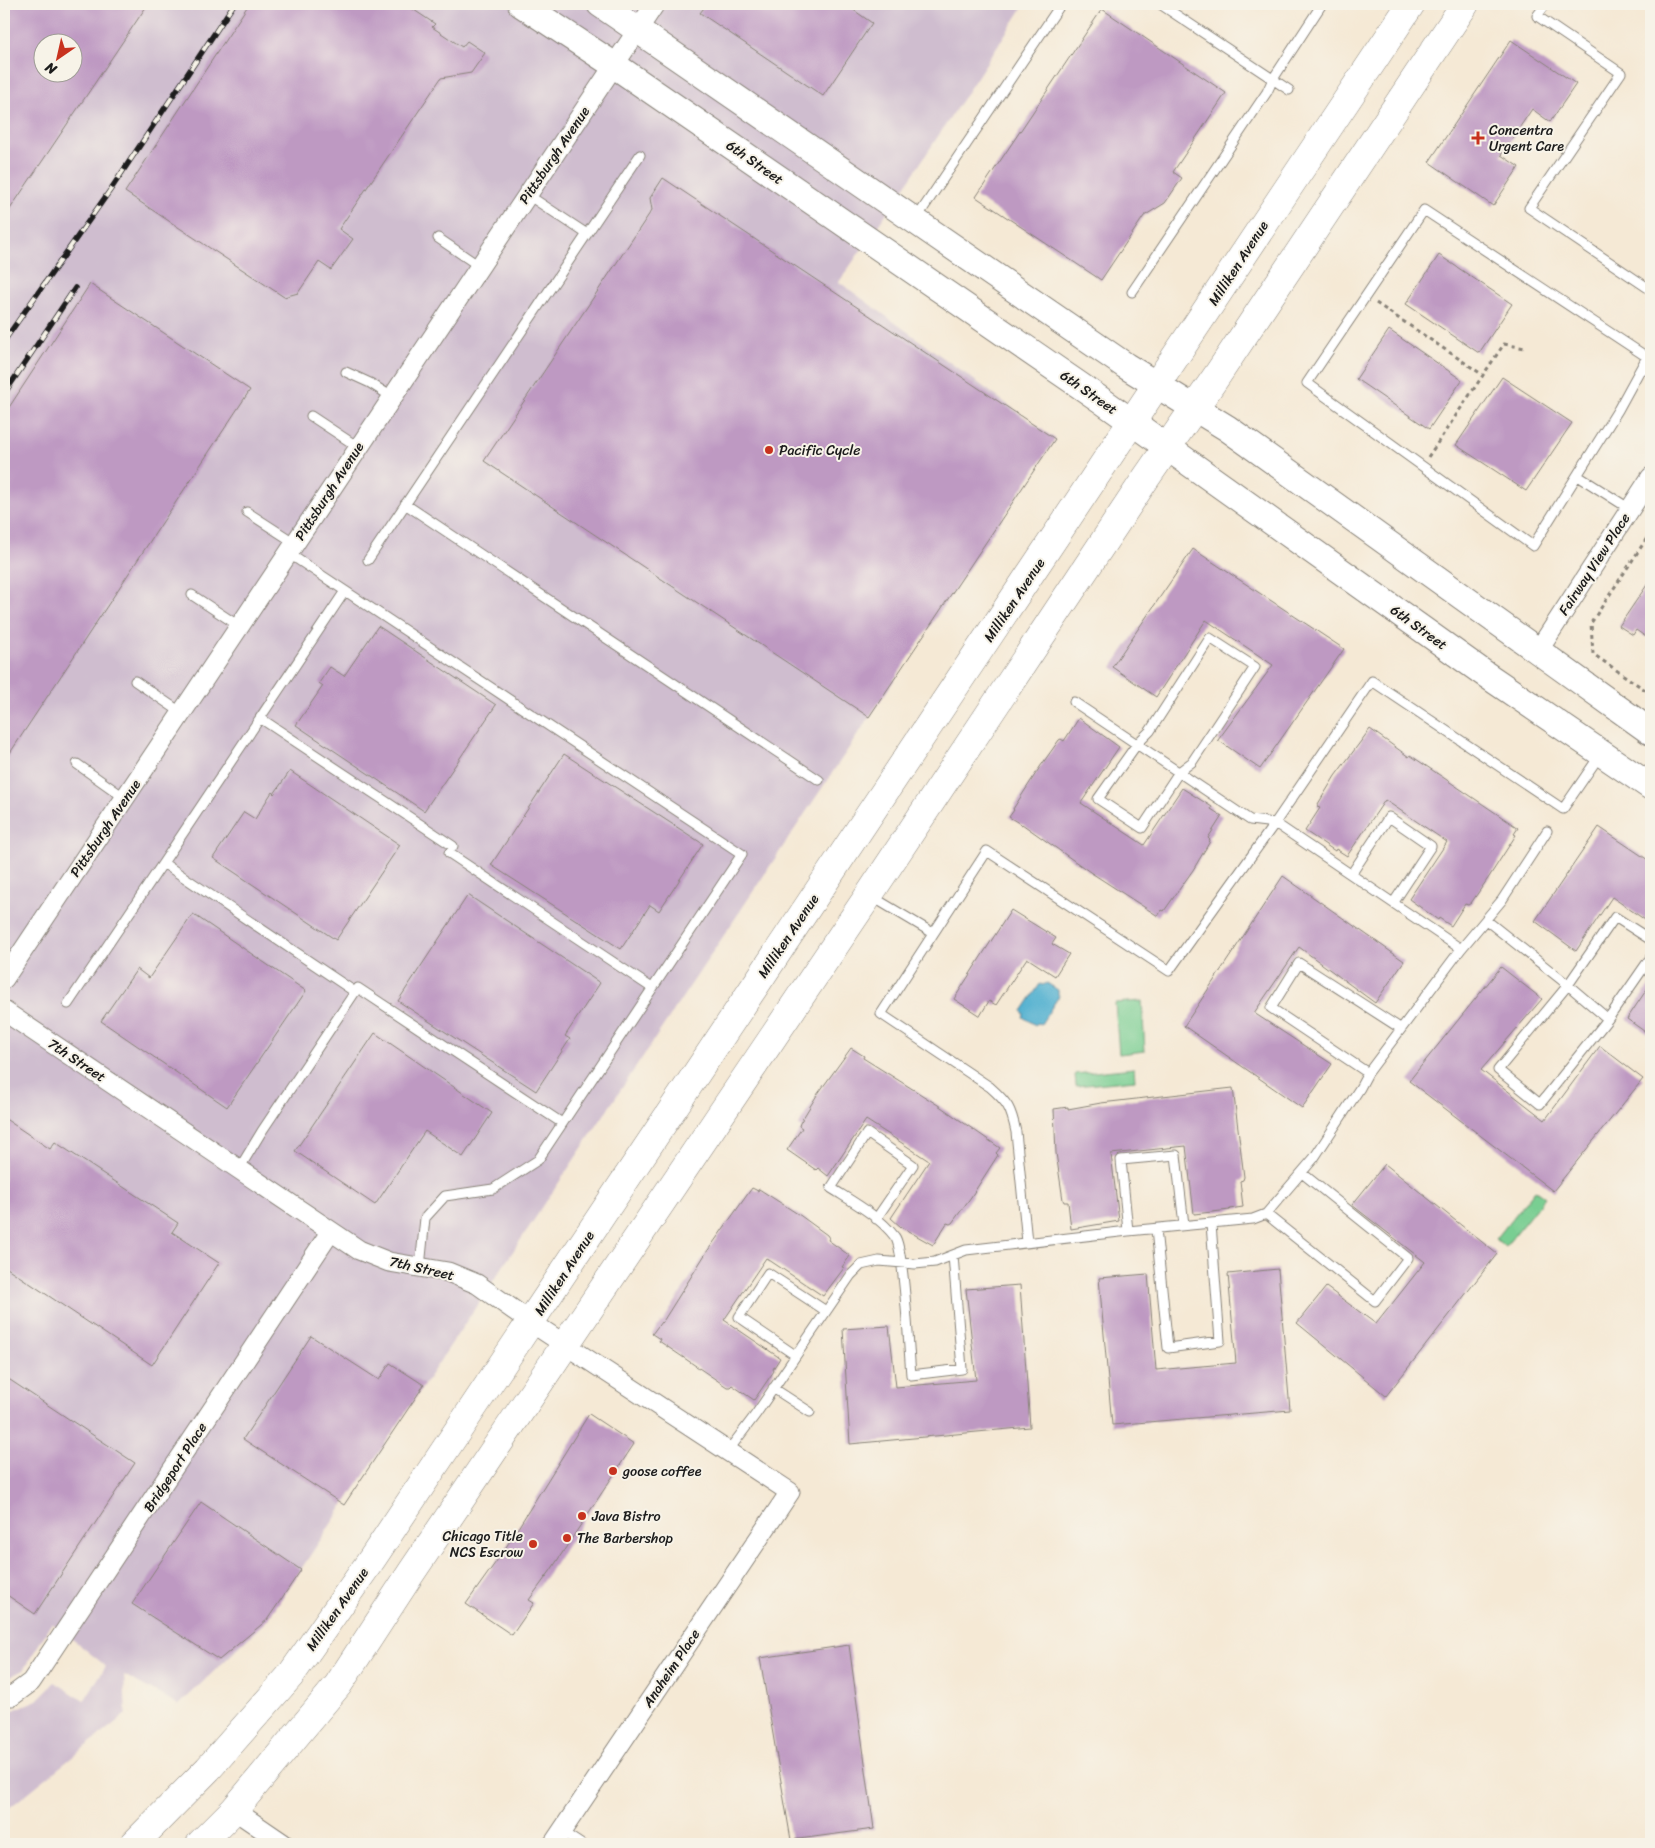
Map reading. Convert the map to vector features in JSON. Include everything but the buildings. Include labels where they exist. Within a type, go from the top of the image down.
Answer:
[{"type":"main road","name":"6th Street","points":[[521,4],[614,65],[1133,422],[1485,674],[1651,787]]},
{"type":"main road","points":[[600,4],[1126,366],[1227,428],[1651,732]]},
{"type":"main road","name":"Milliken Avenue","points":[[134,1844],[208,1769],[290,1676],[372,1559],[532,1323],[697,1072],[1411,4]]},
{"type":"main road","points":[[200,1844],[234,1810],[338,1684],[410,1573],[869,895],[1465,4]]},
{"type":"street","name":"Pittsburgh Avenue","points":[[4,980],[655,4]]},
{"type":"street","name":"Fairway View Place","points":[[1538,651],[1651,477]]},
{"type":"street","name":"7th Street","points":[[4,1010],[359,1250],[389,1262],[448,1272],[477,1284],[532,1323],[790,1492]]},
{"type":"street","name":"Bridgeport Place","points":[[8,1695],[31,1682],[331,1231]]},
{"type":"street","name":"Anaheim Place","points":[[557,1838],[790,1492]]},
{"type":"street","points":[[234,1810],[284,1844]]},
{"type":"lane","points":[[915,220],[1061,4]]},
{"type":"lane","points":[[1160,4],[1289,90]]},
{"type":"lane","points":[[1132,292],[1267,92],[1273,79],[1322,4]]},
{"type":"lane","points":[[1546,4],[1537,16],[1621,73],[1529,208],[1651,290]]},
{"type":"lane","points":[[368,560],[640,155]]},
{"type":"lane","points":[[528,194],[587,234]]},
{"type":"lane","points":[[1424,210],[1647,357],[1641,368],[1578,476],[1533,546],[1307,384],[1424,210]]},
{"type":"lane","points":[[438,238],[480,266]]},
{"type":"lane","points":[[1641,368],[1651,371]]},
{"type":"lane","points":[[346,372],[370,383],[392,397]]},
{"type":"lane","points":[[311,416],[358,447]]},
{"type":"lane","points":[[1578,476],[1630,509]]},
{"type":"lane","points":[[405,504],[819,780]]},
{"type":"lane","points":[[247,512],[345,591],[742,854],[538,1160],[493,1189],[446,1196],[425,1218],[420,1267]]},
{"type":"lane","points":[[68,1004],[345,591]]},
{"type":"lane","points":[[192,595],[239,626]]},
{"type":"lane","points":[[1210,638],[1255,667],[1192,762],[1179,772],[1142,828],[1098,799],[1136,744],[1150,731],[1210,638]]},
{"type":"lane","points":[[135,681],[182,713]]},
{"type":"lane","points":[[1027,1242],[1016,1132],[1013,1115],[1006,1101],[990,1087],[881,1014],[987,851],[1169,971],[1275,823],[1372,681],[1563,809],[1601,753]]},
{"type":"lane","points":[[1074,702],[1250,820],[1275,823],[1352,873],[1462,949]]},
{"type":"lane","points":[[260,718],[652,988]]},
{"type":"lane","points":[[77,764],[125,798]]},
{"type":"lane","points":[[1352,873],[1389,817],[1431,846],[1394,902]]},
{"type":"lane","points":[[728,1451],[851,1275],[861,1265],[879,1261],[916,1264],[935,1262],[966,1250],[1253,1219],[1266,1214],[1314,1158],[1368,1073],[1400,1028],[1502,900],[1547,831]]},
{"type":"lane","points":[[163,863],[355,992],[262,1131],[239,1169]]},
{"type":"lane","points":[[869,895],[933,933]]},
{"type":"lane","points":[[1651,940],[1615,917],[1568,985],[1498,1070],[1540,1104],[1608,1019],[1651,957]]},
{"type":"lane","points":[[1486,920],[1608,1019]]},
{"type":"lane","points":[[1368,1073],[1271,1008],[1300,963],[1400,1028]]},
{"type":"lane","points":[[358,988],[562,1123]]},
{"type":"lane","points":[[876,1219],[912,1165],[867,1133],[831,1188],[876,1219],[896,1238],[901,1263],[911,1375],[962,1369],[953,1256]]},
{"type":"lane","points":[[1128,1231],[1121,1160],[1176,1154],[1184,1225]]},
{"type":"lane","points":[[1266,1214],[1374,1301],[1408,1258],[1302,1173]]},
{"type":"lane","points":[[1156,1229],[1168,1348],[1220,1341],[1211,1224]]},
{"type":"lane","points":[[795,1355],[738,1317],[768,1273],[826,1311]]},
{"type":"lane","points":[[773,1388],[810,1412]]},
{"type":"lane","points":[[557,1838],[581,1844]]},
{"type":"path","points":[[1366,296],[1483,375]]},
{"type":"path","points":[[1422,466],[1504,344],[1525,348]]},
{"type":"path","points":[[1651,532],[1591,623],[1593,654],[1651,694]]},
{"type":"shaded area","points":[[4,4],[1025,4],[906,185],[839,282],[1055,439],[267,1620],[179,1705],[124,1675],[126,1714],[4,1812],[4,1714],[37,1700],[55,1682],[84,1701],[106,1666],[52,1623],[23,1670],[4,1680]]},
{"type":"green space","points":[[1142,1001],[1145,1051],[1119,1054],[1115,1003]]},
{"type":"green space","points":[[1134,1068],[1135,1080],[1076,1086],[1075,1074]]},
{"type":"green space","points":[[1535,1190],[1545,1197],[1505,1247],[1496,1239]]},
{"type":"water","points":[[1047,983],[1058,990],[1059,996],[1041,1024],[1035,1025],[1023,1017],[1022,1011],[1040,984]]},
{"type":"railway","points":[[4,341],[111,189],[234,4]]},
{"type":"railway","points":[[4,394],[75,288]]},
{"type":"place","name":"Concentra Urgent Care","points":[[1478,138]]},
{"type":"place","name":"Pacific Cycle","points":[[769,450]]},
{"type":"place","name":"goose coffee","points":[[613,1471]]},
{"type":"place","name":"Java Bistro","points":[[582,1516]]},
{"type":"place","name":"The Barbershop","points":[[567,1538]]},
{"type":"place","name":"Chicago Title NCS Escrow","points":[[533,1544]]}]
